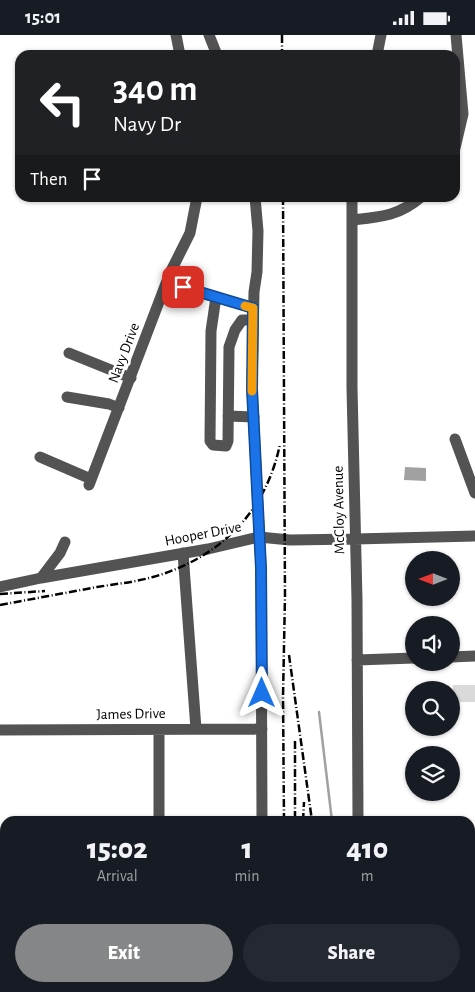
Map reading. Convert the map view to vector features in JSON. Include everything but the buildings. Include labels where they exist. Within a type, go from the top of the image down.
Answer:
[{"type":"street","points":[[176,35],[179,50]]},
{"type":"street","points":[[209,35],[216,50]]},
{"type":"street","points":[[218,35],[219,50]]},
{"type":"street","points":[[378,50],[381,35]]},
{"type":"street","points":[[456,35],[457,50]]},
{"type":"street","points":[[460,80],[463,114],[460,127]]},
{"type":"street","name":"Navy Drive","points":[[40,457],[90,482],[167,283],[180,251],[190,233],[196,202]]},
{"type":"street","points":[[255,202],[258,231],[253,314],[252,389],[261,568],[262,816]]},
{"type":"street","name":"McCloy Avenue","points":[[352,202],[352,388],[357,600],[358,816]]},
{"type":"street","points":[[352,220],[385,217],[407,209],[415,202]]},
{"type":"street","points":[[167,283],[216,297],[253,314]]},
{"type":"street","points":[[216,297],[211,331],[210,441],[213,445],[226,446],[228,441],[229,347],[235,330],[242,320],[253,314]]},
{"type":"street","points":[[69,353],[131,378]]},
{"type":"street","points":[[67,397],[120,408]]},
{"type":"street","points":[[228,416],[254,417]]},
{"type":"street","points":[[455,439],[475,493]]},
{"type":"street","name":"Hooper Drive","points":[[0,587],[259,537],[290,540],[475,536]]},
{"type":"street","points":[[41,578],[60,553],[65,542]]},
{"type":"street","points":[[183,553],[196,729]]},
{"type":"street","points":[[460,657],[475,656]]},
{"type":"street","points":[[357,660],[405,658]]},
{"type":"street","name":"James Drive","points":[[0,730],[262,729]]},
{"type":"street","points":[[158,730],[159,816]]},
{"type":"shaded area","points":[[405,467],[426,468],[426,481],[404,480]]},
{"type":"shaded area","points":[[460,685],[475,685],[475,702],[460,702]]},
{"type":"waterway","points":[[319,712],[331,816]]},
{"type":"railway","points":[[282,35],[282,50]]},
{"type":"railway","points":[[283,202],[284,816]]},
{"type":"railway","points":[[0,605],[146,579],[177,569],[199,558],[236,529],[251,511],[264,491],[280,444]]},
{"type":"railway","points":[[0,594],[45,591]]},
{"type":"railway","points":[[289,655],[311,816]]},
{"type":"railway","points":[[295,741],[295,816]]},
{"type":"railway","points":[[303,816],[304,802]]},
{"type":"slow traffic","points":[[245,306],[253,308],[252,391]]},
{"type":"route","points":[[183,287],[253,308],[252,389],[261,568],[262,693]]}]
